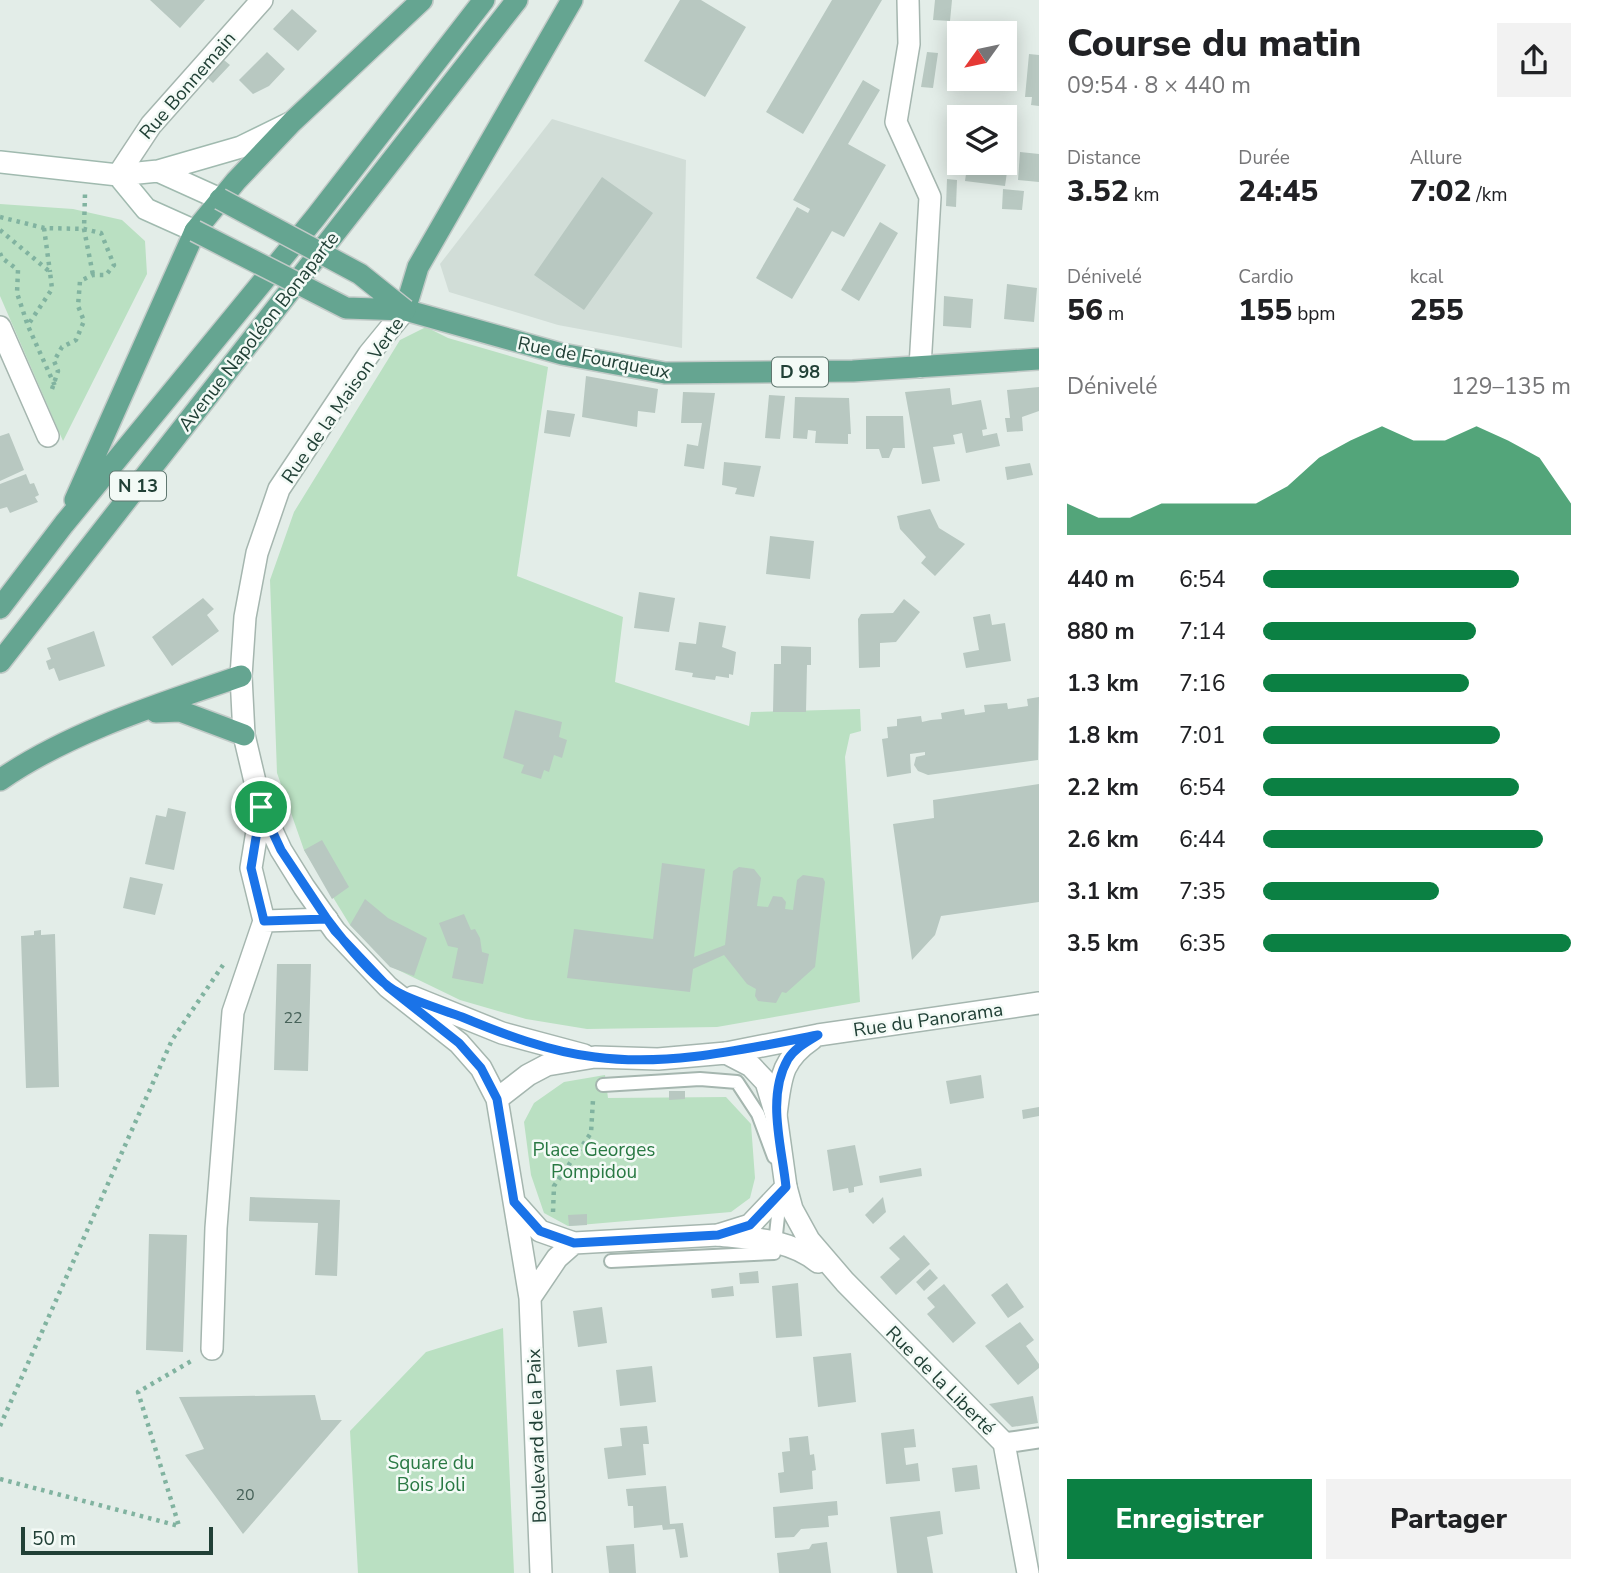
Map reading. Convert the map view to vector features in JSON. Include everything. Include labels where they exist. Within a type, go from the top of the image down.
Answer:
[{"type":"main road","points":[[64,524],[195,231],[220,199],[292,122],[422,0]]},
{"type":"main road","name":"Avenue Napoléon Bonaparte","points":[[0,608],[64,524],[315,218],[484,0]]},
{"type":"main road","name":"Avenue Napoléon Bonaparte","points":[[0,662],[517,0]]},
{"type":"main road","points":[[405,310],[418,267],[572,0]]},
{"type":"main road","name":"Rue de Fourqueux","points":[[220,199],[360,274],[405,310]]},
{"type":"main road","name":"Rue de Fourqueux","points":[[195,231],[346,308],[405,310],[562,354],[665,373],[920,368],[1039,359]]},
{"type":"main road","points":[[0,780],[51,751],[140,712],[241,676]]},
{"type":"main road","points":[[140,712],[180,711],[244,735]]},
{"type":"street","name":"Rue Bonnemain","points":[[118,175],[151,125],[262,0]]},
{"type":"street","points":[[908,0],[909,44],[896,122],[930,197],[920,368]]},
{"type":"street","points":[[0,162],[118,175],[158,171],[241,147],[292,122]]},
{"type":"street","name":"Rue de Fourqueux","points":[[158,171],[220,199]]},
{"type":"street","name":"Rue de Fourqueux","points":[[118,175],[146,209],[195,231]]},
{"type":"street","name":"Rue de la Maison Verte","points":[[405,310],[369,354],[279,489],[257,553],[245,617],[241,676],[244,735],[261,807],[281,850],[327,919],[388,987],[459,1043],[481,1068],[497,1099]]},
{"type":"street","points":[[0,327],[48,436]]},
{"type":"street","points":[[212,1349],[216,1228],[233,1012],[264,921],[251,868],[261,807]]},
{"type":"street","points":[[264,921],[327,919]]},
{"type":"street","name":"Rue de la Maison Verte","points":[[388,987],[502,1033],[595,1057]]},
{"type":"street","name":"Rue du Panorama","points":[[726,1053],[818,1035],[1039,1003]]},
{"type":"street","points":[[776,1115],[766,1082],[751,1066],[726,1053],[658,1059],[595,1057],[547,1065],[497,1099],[514,1202],[540,1231],[565,1241],[718,1235],[750,1225],[780,1194],[776,1115],[782,1073],[789,1058],[818,1035]]},
{"type":"street","name":"Rue de la Liberté","points":[[780,1194],[792,1209],[809,1240],[845,1282],[1004,1443],[1028,1573]]},
{"type":"street","name":"Boulevard de la Paix","points":[[514,1202],[530,1298],[541,1573]]},
{"type":"street","name":"Rue de la Liberté","points":[[718,1235],[777,1241],[801,1248],[845,1282]]},
{"type":"street","points":[[530,1298],[565,1241]]},
{"type":"street","points":[[1004,1443],[1039,1438]]},
{"type":"lane","points":[[603,1085],[700,1079],[737,1082],[758,1114],[780,1194],[774,1254],[611,1261]]},
{"type":"path","points":[[85,212],[85,229],[93,275]]},
{"type":"path","points":[[0,217],[44,228],[85,229],[101,233],[114,265],[106,275],[93,275],[80,281],[78,306],[84,321],[76,340],[62,347],[54,361],[58,371],[55,386],[32,399]]},
{"type":"path","points":[[28,326],[52,289],[44,228]]},
{"type":"path","points":[[0,238],[2,231],[50,272]]},
{"type":"path","points":[[0,253],[2,258],[18,270],[18,293],[28,326],[55,386]]},
{"type":"path","points":[[0,1426],[172,1040],[226,961]]},
{"type":"path","points":[[565,1241],[552,1217],[554,1186],[591,1133],[593,1096]]},
{"type":"path","points":[[0,1479],[179,1526],[138,1392],[212,1349]]},
{"type":"shaded area","points":[[552,119],[686,160],[682,348],[558,325],[449,292],[440,264]]},
{"type":"green space","points":[[0,204],[73,209],[122,220],[145,241],[147,274],[63,441],[0,296]]},
{"type":"green space","points":[[426,327],[448,338],[548,367],[517,576],[623,617],[615,682],[749,726],[751,712],[860,709],[861,731],[850,734],[845,757],[860,1002],[717,1027],[587,1029],[526,1019],[460,1000],[394,968],[350,925],[304,850],[277,773],[270,580],[294,512],[400,340]]},
{"type":"green space","name":"Place Georges Pompidou","points":[[605,1075],[608,1098],[726,1097],[751,1124],[755,1178],[750,1198],[731,1212],[568,1226],[544,1213],[531,1175],[524,1122],[534,1103],[564,1082]]},
{"type":"green space","name":"Square du Bois Joli","points":[[503,1328],[514,1573],[358,1573],[350,1431],[426,1352]]},
{"type":"building","points":[[150,0],[205,0],[180,28]]},
{"type":"building","points":[[680,0],[701,0],[746,27],[705,97],[644,61]]},
{"type":"building","points":[[832,0],[882,0],[803,134],[766,112]]},
{"type":"building","points":[[935,0],[952,0],[950,21],[933,20]]},
{"type":"building","points":[[292,9],[317,31],[298,51],[273,29]]},
{"type":"building","points":[[267,52],[285,69],[269,86],[253,94],[239,80]]},
{"type":"building","points":[[927,52],[938,53],[933,88],[921,87]]},
{"type":"building","points":[[1029,54],[1039,55],[1039,106],[1031,105],[1032,97],[1025,97]]},
{"type":"building","points":[[219,56],[230,65],[213,83],[203,74]]},
{"type":"building","points":[[863,80],[880,90],[848,144],[886,165],[844,237],[832,231],[792,299],[756,278],[797,207],[808,213],[810,209],[793,200]]},
{"type":"building","points":[[1020,152],[1039,154],[1039,182],[1018,180]]},
{"type":"building","points":[[966,175],[1007,175],[1005,186],[965,181]]},
{"type":"building","points":[[602,177],[653,213],[584,310],[534,275]]},
{"type":"building","points":[[947,179],[957,180],[956,207],[946,206]]},
{"type":"building","points":[[1003,189],[1024,191],[1022,210],[1002,209]]},
{"type":"building","points":[[880,222],[898,233],[859,301],[841,290]]},
{"type":"building","points":[[1007,284],[1037,288],[1034,322],[1004,319]]},
{"type":"building","points":[[944,296],[973,299],[971,328],[943,326]]},
{"type":"building","points":[[586,376],[658,389],[655,413],[638,411],[637,427],[582,417]]},
{"type":"building","points":[[1039,387],[1039,411],[1022,417],[1023,431],[1007,432],[1005,418],[1010,418],[1007,390]]},
{"type":"building","points":[[950,388],[952,405],[981,400],[987,429],[982,430],[983,436],[997,433],[1000,446],[966,453],[962,433],[953,435],[955,444],[933,447],[940,481],[922,484],[905,392]]},
{"type":"building","points":[[683,392],[715,393],[704,469],[684,466],[687,444],[698,446],[702,423],[681,423]]},
{"type":"building","points":[[769,395],[785,396],[780,439],[765,438]]},
{"type":"building","points":[[795,397],[849,398],[851,434],[848,434],[848,444],[815,443],[816,431],[808,430],[807,439],[793,438]]},
{"type":"building","points":[[547,410],[575,414],[570,437],[544,433]]},
{"type":"building","points":[[866,416],[903,416],[905,448],[893,448],[889,458],[882,458],[879,449],[866,449]]},
{"type":"building","points":[[9,433],[24,470],[0,481],[0,436]]},
{"type":"building","points":[[724,462],[761,466],[754,497],[735,494],[737,488],[722,485]]},
{"type":"building","points":[[1030,463],[1033,475],[1007,480],[1005,467]]},
{"type":"building","points":[[26,474],[30,484],[34,483],[39,495],[35,497],[38,502],[10,513],[7,507],[0,509],[0,484]]},
{"type":"building","points":[[930,509],[939,528],[965,544],[935,576],[921,563],[926,557],[900,529],[897,516]]},
{"type":"building","points":[[770,536],[814,541],[810,579],[766,574]]},
{"type":"building","points":[[639,592],[675,598],[669,632],[634,628]]},
{"type":"building","points":[[203,598],[214,609],[207,615],[219,631],[172,666],[152,637]]},
{"type":"building","points":[[904,599],[920,612],[896,642],[880,643],[880,667],[859,668],[858,619],[861,614],[893,613]]},
{"type":"building","points":[[990,614],[992,625],[1005,623],[1011,661],[966,668],[963,653],[979,650],[973,617]]},
{"type":"building","points":[[699,622],[726,626],[722,647],[736,652],[733,675],[729,674],[729,678],[716,676],[715,680],[692,677],[693,673],[675,670],[679,642],[696,644]]},
{"type":"building","points":[[94,631],[105,666],[59,681],[54,668],[49,670],[46,661],[51,659],[47,648]]},
{"type":"building","points":[[781,646],[811,647],[811,665],[807,665],[806,712],[773,712],[774,664],[781,664]]},
{"type":"building","points":[[1039,697],[1038,760],[928,775],[918,771],[914,765],[916,757],[925,755],[925,752],[910,754],[911,773],[887,777],[882,739],[888,738],[887,727],[897,726],[897,719],[921,716],[922,722],[942,719],[941,713],[964,709],[965,715],[985,712],[984,705],[1007,703],[1008,709],[1028,706],[1027,699]]},
{"type":"building","points":[[515,710],[562,722],[559,737],[567,740],[562,758],[554,755],[549,772],[544,770],[541,779],[521,773],[524,765],[503,758]]},
{"type":"building","points":[[1039,784],[1039,902],[941,916],[935,935],[912,960],[893,824],[934,818],[933,800]]},
{"type":"building","points":[[168,808],[186,812],[174,870],[145,864],[156,815],[166,817]]},
{"type":"building","points":[[322,840],[349,887],[332,899],[304,850]]},
{"type":"building","points":[[662,863],[705,869],[694,957],[725,945],[733,871],[739,867],[754,869],[761,878],[757,906],[768,907],[773,896],[782,897],[786,902],[785,909],[793,910],[797,880],[803,875],[823,878],[825,882],[815,967],[786,993],[782,992],[776,1003],[758,1001],[755,996],[756,989],[747,984],[724,955],[693,969],[690,992],[567,978],[574,929],[653,939]]},
{"type":"building","points":[[130,877],[163,884],[155,915],[123,908]]},
{"type":"building","points":[[365,899],[388,918],[427,938],[414,976],[390,967],[350,925]]},
{"type":"building","points":[[464,914],[471,930],[475,929],[480,938],[482,952],[489,954],[483,984],[452,978],[458,948],[448,946],[439,923]]},
{"type":"building","points":[[41,930],[41,935],[55,934],[59,1087],[26,1088],[21,936],[34,935],[34,931]]},
{"type":"building","points":[[277,964],[311,964],[308,1071],[274,1070]]},
{"type":"building","points":[[981,1075],[984,1098],[950,1104],[946,1081]]},
{"type":"building","points":[[669,1091],[685,1091],[685,1099],[669,1100]]},
{"type":"building","points":[[1039,1107],[1039,1116],[1023,1119],[1022,1110]]},
{"type":"building","points":[[855,1145],[863,1185],[854,1187],[854,1192],[849,1193],[848,1188],[833,1191],[827,1150]]},
{"type":"building","points":[[921,1168],[922,1176],[880,1183],[879,1176]]},
{"type":"building","points":[[250,1197],[340,1200],[337,1276],[315,1275],[318,1223],[249,1221]]},
{"type":"building","points":[[883,1197],[886,1212],[873,1224],[865,1215]]},
{"type":"building","points":[[587,1214],[587,1225],[569,1226],[568,1215]]},
{"type":"building","points":[[149,1234],[187,1235],[183,1352],[146,1350]]},
{"type":"building","points":[[904,1235],[930,1264],[896,1295],[880,1277],[900,1259],[889,1248]]},
{"type":"building","points":[[930,1269],[938,1278],[924,1291],[916,1282]]},
{"type":"building","points":[[758,1271],[759,1283],[740,1284],[739,1273]]},
{"type":"building","points":[[798,1283],[802,1336],[776,1338],[772,1286]]},
{"type":"building","points":[[1007,1283],[1024,1307],[1008,1318],[991,1295]]},
{"type":"building","points":[[944,1284],[976,1323],[953,1343],[927,1314],[935,1307],[927,1298]]},
{"type":"building","points":[[733,1286],[734,1296],[712,1298],[711,1289]]},
{"type":"building","points":[[602,1307],[607,1343],[578,1347],[573,1311]]},
{"type":"building","points":[[1020,1322],[1034,1340],[1026,1346],[1039,1368],[1018,1385],[985,1346]]},
{"type":"building","points":[[851,1353],[856,1402],[818,1407],[813,1357]]},
{"type":"building","points":[[652,1366],[656,1402],[620,1406],[616,1370]]},
{"type":"building","points":[[315,1395],[321,1420],[342,1420],[243,1534],[185,1455],[204,1449],[179,1397]]},
{"type":"building","points":[[1033,1396],[1038,1423],[1012,1427],[989,1404]]},
{"type":"building","points":[[647,1426],[649,1444],[643,1444],[646,1475],[608,1479],[604,1448],[622,1446],[620,1428]]},
{"type":"building","points":[[914,1429],[916,1447],[904,1448],[906,1465],[918,1463],[920,1481],[886,1484],[881,1433]]},
{"type":"building","points":[[808,1436],[810,1455],[814,1454],[816,1470],[812,1471],[813,1489],[780,1493],[778,1473],[784,1472],[782,1452],[790,1451],[789,1438]]},
{"type":"building","points":[[977,1465],[980,1489],[955,1492],[952,1468]]},
{"type":"building","points":[[666,1486],[670,1524],[683,1523],[688,1557],[680,1558],[675,1529],[663,1530],[662,1525],[634,1528],[633,1506],[628,1506],[626,1489]]},
{"type":"building","points":[[837,1501],[838,1515],[828,1516],[829,1527],[801,1529],[794,1537],[775,1538],[773,1507]]},
{"type":"building","points":[[940,1511],[943,1534],[927,1537],[933,1573],[897,1573],[890,1517]]},
{"type":"building","points":[[827,1542],[831,1573],[779,1573],[777,1553],[809,1549],[812,1544]]},
{"type":"building","points":[[634,1544],[636,1573],[609,1573],[606,1546]]},
{"type":"route","points":[[261,807],[251,868],[264,921],[327,919],[388,987],[471,1021],[538,1044],[595,1057],[658,1059],[726,1053],[818,1035],[796,1050],[782,1073],[776,1115],[786,1187],[769,1208],[750,1225],[718,1235],[574,1243],[555,1239],[540,1231],[514,1202],[497,1099],[481,1068],[459,1043],[388,987],[335,931],[304,887],[281,850],[261,807]]}]
